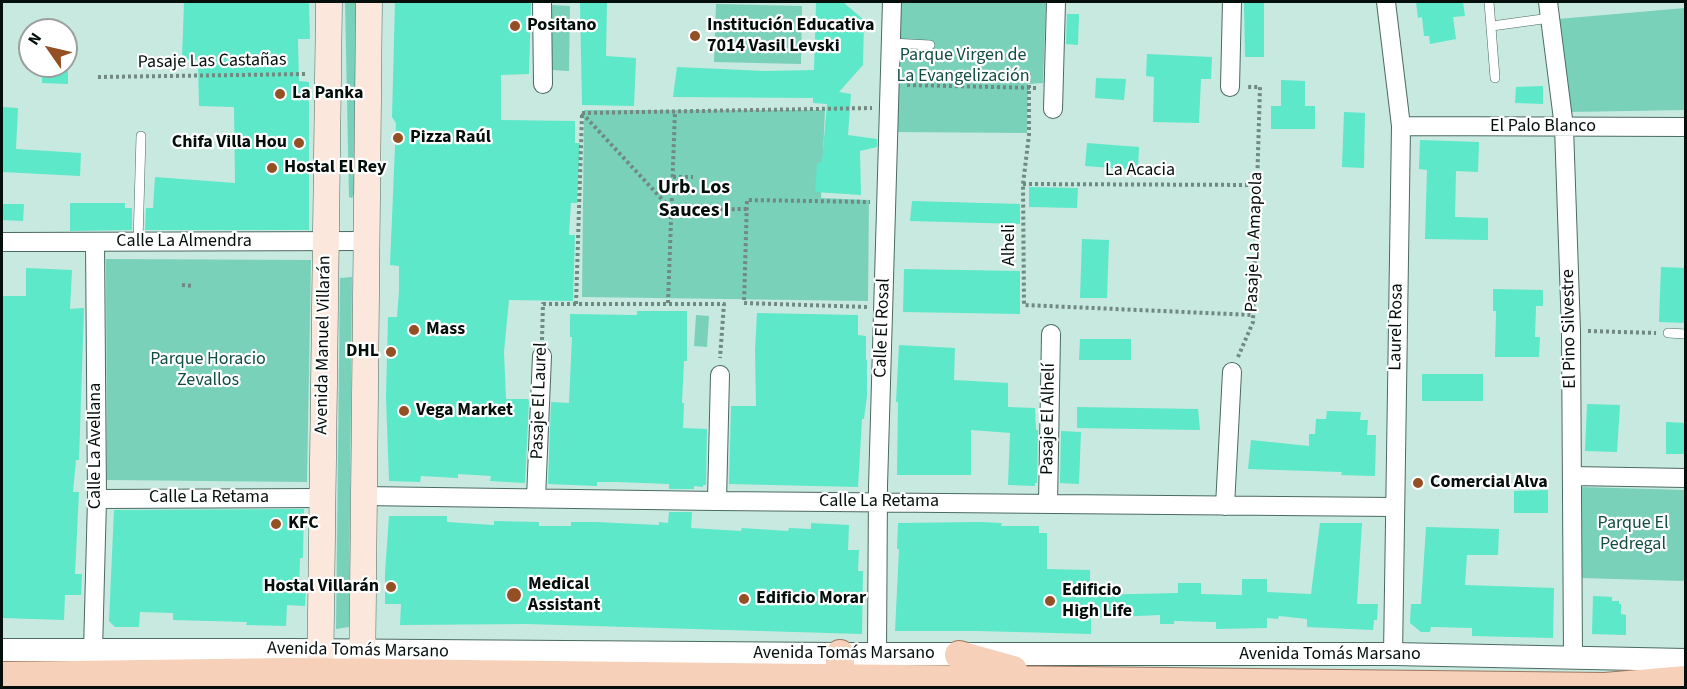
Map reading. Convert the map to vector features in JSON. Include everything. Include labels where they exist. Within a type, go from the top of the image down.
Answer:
[{"type":"main road","name":"Avenida Manuel Villarán","points":[[320,670],[328,2]]},
{"type":"main road","points":[[362,671],[369,2]]},
{"type":"main road","points":[[959,655],[1049,680]]},
{"type":"main road","name":"Avenida Tomás Marsano","points":[[2,676],[320,670],[840,666],[1049,680],[1605,687],[1686,680]]},
{"type":"street","points":[[542,2],[543,84]]},
{"type":"street","name":"Calle El Rosal","points":[[878,654],[878,502],[892,2]]},
{"type":"street","points":[[1053,110],[1056,2]]},
{"type":"street","points":[[1230,87],[1232,2]]},
{"type":"street","name":"Laurel Rosa","points":[[1386,2],[1401,126],[1393,654]]},
{"type":"street","name":"El Pino Silvestre","points":[[1550,10],[1564,127],[1570,332],[1573,657]]},
{"type":"street","name":"El Palo Blanco","points":[[1401,126],[1686,128]]},
{"type":"street","name":"Calle La Almendra","points":[[2,242],[367,241]]},
{"type":"street","name":"Calle La Avellana","points":[[93,651],[97,499],[95,242]]},
{"type":"street","name":"Pasaje El Alhelí","points":[[1048,504],[1051,334]]},
{"type":"street","name":"Pasaje El Laurel","points":[[536,498],[542,356]]},
{"type":"street","points":[[1225,506],[1232,372]]},
{"type":"street","points":[[717,501],[720,375]]},
{"type":"street","points":[[1572,476],[1686,478]]},
{"type":"street","name":"Calle La Retama","points":[[363,496],[1394,507]]},
{"type":"street","name":"Calle La Retama","points":[[97,499],[322,498]]},
{"type":"street","name":"Avenida Tomás Marsano","points":[[2,651],[93,651],[320,670]]},
{"type":"street","name":"Avenida Tomás Marsano","points":[[840,666],[878,654],[1393,654],[1686,660]]},
{"type":"lane","points":[[1490,2],[1495,78]]},
{"type":"lane","points":[[1492,26],[1550,10]]},
{"type":"lane","points":[[891,43],[930,45]]},
{"type":"lane","points":[[138,242],[141,136]]},
{"type":"lane","points":[[1668,333],[1686,334]]},
{"type":"path","name":"Alheli","points":[[1029,73],[1029,135],[1023,184],[1024,305],[1253,315]]},
{"type":"path","name":"Pasaje Las Castañas","points":[[98,77],[327,74]]},
{"type":"path","points":[[890,84],[1029,89],[1053,86]]},
{"type":"path","name":"Pasaje La Amapola","points":[[1230,87],[1260,87],[1253,322],[1232,372]]},
{"type":"path","points":[[582,113],[850,108]]},
{"type":"path","points":[[668,303],[675,111]]},
{"type":"path","points":[[582,113],[672,210],[747,209]]},
{"type":"path","points":[[582,113],[576,304],[724,303],[720,375]]},
{"type":"path","points":[[673,177],[693,177]]},
{"type":"path","name":"La Acacia","points":[[1023,184],[1257,185]]},
{"type":"path","points":[[884,307],[744,303],[747,200],[886,202]]},
{"type":"path","points":[[182,285],[194,286]]},
{"type":"path","name":"Pasaje El Laurel","points":[[542,356],[543,304],[576,304]]},
{"type":"path","points":[[1589,331],[1668,333]]},
{"type":"green space","points":[[345,2],[356,2],[354,194],[352,198],[349,197]]},
{"type":"green space","name":"Parque Virgen de La Evangelización","points":[[900,2],[1046,2],[1043,83],[1028,84],[1027,133],[893,132]]},
{"type":"green space","points":[[716,4],[802,6],[801,64],[714,62]]},
{"type":"green space","points":[[552,5],[570,6],[569,71],[551,70]]},
{"type":"green space","points":[[1685,8],[1685,110],[1569,112],[1558,19]]},
{"type":"green space","points":[[584,110],[825,110],[821,198],[869,200],[868,301],[582,297]]},
{"type":"green space","name":"Parque Horacio Zevallos","points":[[106,259],[311,260],[307,482],[107,480]]},
{"type":"green space","points":[[352,277],[349,627],[336,629],[340,278]]},
{"type":"green space","points":[[696,315],[709,316],[707,347],[694,346]]},
{"type":"green space","name":"Parque El Pedregal","points":[[1580,487],[1685,490],[1685,581],[1580,578]]},
{"type":"building","points":[[184,2],[309,2],[310,39],[298,39],[299,81],[309,82],[309,230],[145,230],[146,208],[153,208],[155,177],[235,183],[234,107],[199,106],[198,60],[182,59]]},
{"type":"building","points":[[395,2],[531,2],[529,74],[501,75],[501,120],[575,121],[575,143],[580,143],[577,203],[571,203],[569,235],[575,235],[573,301],[509,300],[504,352],[506,399],[528,399],[529,401],[525,483],[490,481],[491,476],[458,474],[458,478],[421,476],[420,482],[389,481],[386,398],[388,317],[397,317],[399,291],[399,266],[390,265],[396,123],[392,117]]},
{"type":"building","points":[[816,2],[843,2],[864,20],[863,65],[839,92],[851,94],[848,135],[877,139],[877,147],[860,151],[861,195],[815,192],[817,163],[822,162],[827,104],[813,103],[813,98],[673,97],[677,67],[764,71],[814,70]]},
{"type":"building","points":[[1244,2],[1264,2],[1264,57],[1245,57]]},
{"type":"building","points":[[1416,2],[1463,2],[1465,16],[1453,17],[1456,39],[1430,44],[1429,36],[1424,36],[1422,17],[1418,18]]},
{"type":"building","points":[[580,3],[607,3],[606,56],[636,58],[634,106],[582,105]]},
{"type":"building","points":[[1067,14],[1079,14],[1078,45],[1066,44]]},
{"type":"building","points":[[1147,54],[1212,57],[1211,79],[1201,79],[1199,123],[1153,122],[1154,77],[1146,76]]},
{"type":"building","points":[[42,78],[68,78],[68,84],[42,83]]},
{"type":"building","points":[[1096,78],[1126,79],[1124,100],[1095,98]]},
{"type":"building","points":[[1281,80],[1305,81],[1305,106],[1315,106],[1315,129],[1271,129],[1271,106],[1281,106]]},
{"type":"building","points":[[1543,86],[1543,104],[1515,103],[1516,87]]},
{"type":"building","points":[[2,107],[18,108],[16,149],[81,153],[80,176],[2,172]]},
{"type":"building","points":[[1344,112],[1365,113],[1364,168],[1342,167]]},
{"type":"building","points":[[1420,140],[1479,142],[1478,172],[1456,171],[1455,217],[1488,218],[1488,240],[1425,239],[1427,170],[1419,169]]},
{"type":"building","points":[[1087,143],[1139,147],[1138,170],[1085,166]]},
{"type":"building","points":[[1029,187],[1078,188],[1077,208],[1029,207]]},
{"type":"building","points":[[912,201],[1020,204],[1020,224],[910,221]]},
{"type":"building","points":[[70,203],[125,203],[125,208],[132,208],[132,230],[70,231]]},
{"type":"building","points":[[2,204],[24,204],[23,221],[2,220]]},
{"type":"building","points":[[1082,239],[1109,240],[1107,298],[1080,298]]},
{"type":"building","points":[[1661,267],[1686,268],[1686,323],[1659,322]]},
{"type":"building","points":[[26,268],[72,270],[70,309],[84,308],[79,460],[76,460],[73,492],[79,492],[75,574],[82,574],[81,595],[65,595],[64,620],[2,618],[2,296],[26,296]]},
{"type":"building","points":[[904,269],[1020,271],[1020,314],[903,312]]},
{"type":"building","points":[[1493,289],[1543,290],[1543,306],[1536,306],[1535,337],[1540,337],[1539,357],[1495,357],[1496,311],[1493,311]]},
{"type":"building","points":[[637,311],[687,311],[687,361],[684,361],[682,403],[684,403],[683,428],[707,429],[706,485],[694,486],[694,489],[669,489],[669,484],[597,482],[597,486],[548,484],[551,402],[569,403],[572,337],[570,337],[570,314],[637,315]]},
{"type":"building","points":[[757,313],[858,315],[858,335],[866,336],[867,396],[864,419],[862,419],[858,487],[729,484],[731,406],[756,406]]},
{"type":"building","points":[[1080,339],[1131,339],[1131,360],[1079,360]]},
{"type":"building","points":[[899,345],[955,348],[954,380],[1008,383],[1008,407],[1035,408],[1036,430],[1038,430],[1037,483],[1035,486],[1008,485],[1010,433],[971,430],[971,475],[897,475],[898,402],[896,402]]},
{"type":"building","points":[[1422,374],[1483,374],[1483,401],[1422,401]]},
{"type":"building","points":[[1587,404],[1620,405],[1617,452],[1585,451]]},
{"type":"building","points":[[1077,407],[1198,409],[1200,430],[1077,428]]},
{"type":"building","points":[[1327,411],[1361,412],[1360,420],[1368,420],[1367,435],[1376,435],[1375,476],[1341,475],[1342,472],[1248,469],[1251,440],[1309,446],[1309,434],[1315,434],[1316,419],[1326,419]]},
{"type":"building","points":[[1666,422],[1686,423],[1686,454],[1666,454]]},
{"type":"building","points":[[1061,431],[1081,432],[1079,484],[1060,483]]},
{"type":"building","points":[[1548,490],[1548,513],[1514,513],[1514,491]]},
{"type":"building","points":[[304,509],[303,558],[300,558],[299,590],[306,590],[305,606],[287,605],[286,626],[246,625],[247,622],[173,620],[173,613],[140,612],[139,627],[115,627],[109,621],[114,510]]},
{"type":"building","points":[[669,512],[692,512],[691,528],[788,531],[789,528],[811,529],[811,523],[849,525],[848,550],[859,550],[858,571],[863,571],[862,634],[526,624],[400,625],[401,604],[385,604],[389,516],[447,516],[447,522],[494,525],[494,521],[539,522],[539,526],[571,526],[571,522],[659,525],[659,522],[668,523]]},
{"type":"building","points":[[898,523],[1002,523],[1001,526],[1039,526],[1039,533],[1047,533],[1047,569],[1090,570],[1090,595],[1178,593],[1178,583],[1201,583],[1201,594],[1242,595],[1242,579],[1267,579],[1267,592],[1311,594],[1320,523],[1362,523],[1357,604],[1378,604],[1377,620],[1374,620],[1373,630],[1307,627],[1307,619],[1279,616],[1278,619],[1267,618],[1267,628],[1216,629],[1216,622],[1174,621],[1174,624],[1160,624],[1160,615],[1091,618],[1091,634],[895,631]]},
{"type":"building","points":[[1426,527],[1499,529],[1498,555],[1467,555],[1465,585],[1554,588],[1553,638],[1472,636],[1472,628],[1431,627],[1430,632],[1421,632],[1410,623],[1411,604],[1421,604]]},
{"type":"building","points":[[1593,596],[1612,597],[1612,601],[1619,601],[1621,614],[1626,615],[1626,635],[1592,634]]},
{"type":"place","name":"Positano","points":[[515,26]]},
{"type":"place","name":"Institución Educativa 7014 Vasil Levski","points":[[695,36]]},
{"type":"place","name":"La Panka","points":[[280,94]]},
{"type":"place","name":"Pizza Raúl","points":[[398,138]]},
{"type":"place","name":"Chifa Villa Hou","points":[[299,143]]},
{"type":"place","name":"Hostal El Rey","points":[[272,168]]},
{"type":"place","name":"Mass","points":[[414,330]]},
{"type":"place","name":"DHL","points":[[391,352]]},
{"type":"place","name":"Vega Market","points":[[404,411]]},
{"type":"place","name":"Comercial Alva","points":[[1418,483]]},
{"type":"place","name":"KFC","points":[[276,524]]},
{"type":"place","name":"Hostal Villarán","points":[[391,587]]},
{"type":"place","name":"Medical Assistant","points":[[514,595]]},
{"type":"place","name":"Edificio Morar","points":[[744,599]]},
{"type":"place","name":"Edificio High Life","points":[[1050,601]]},
{"type":"district","name":"Urb. Los Sauces I","points":[[694,200]]}]
